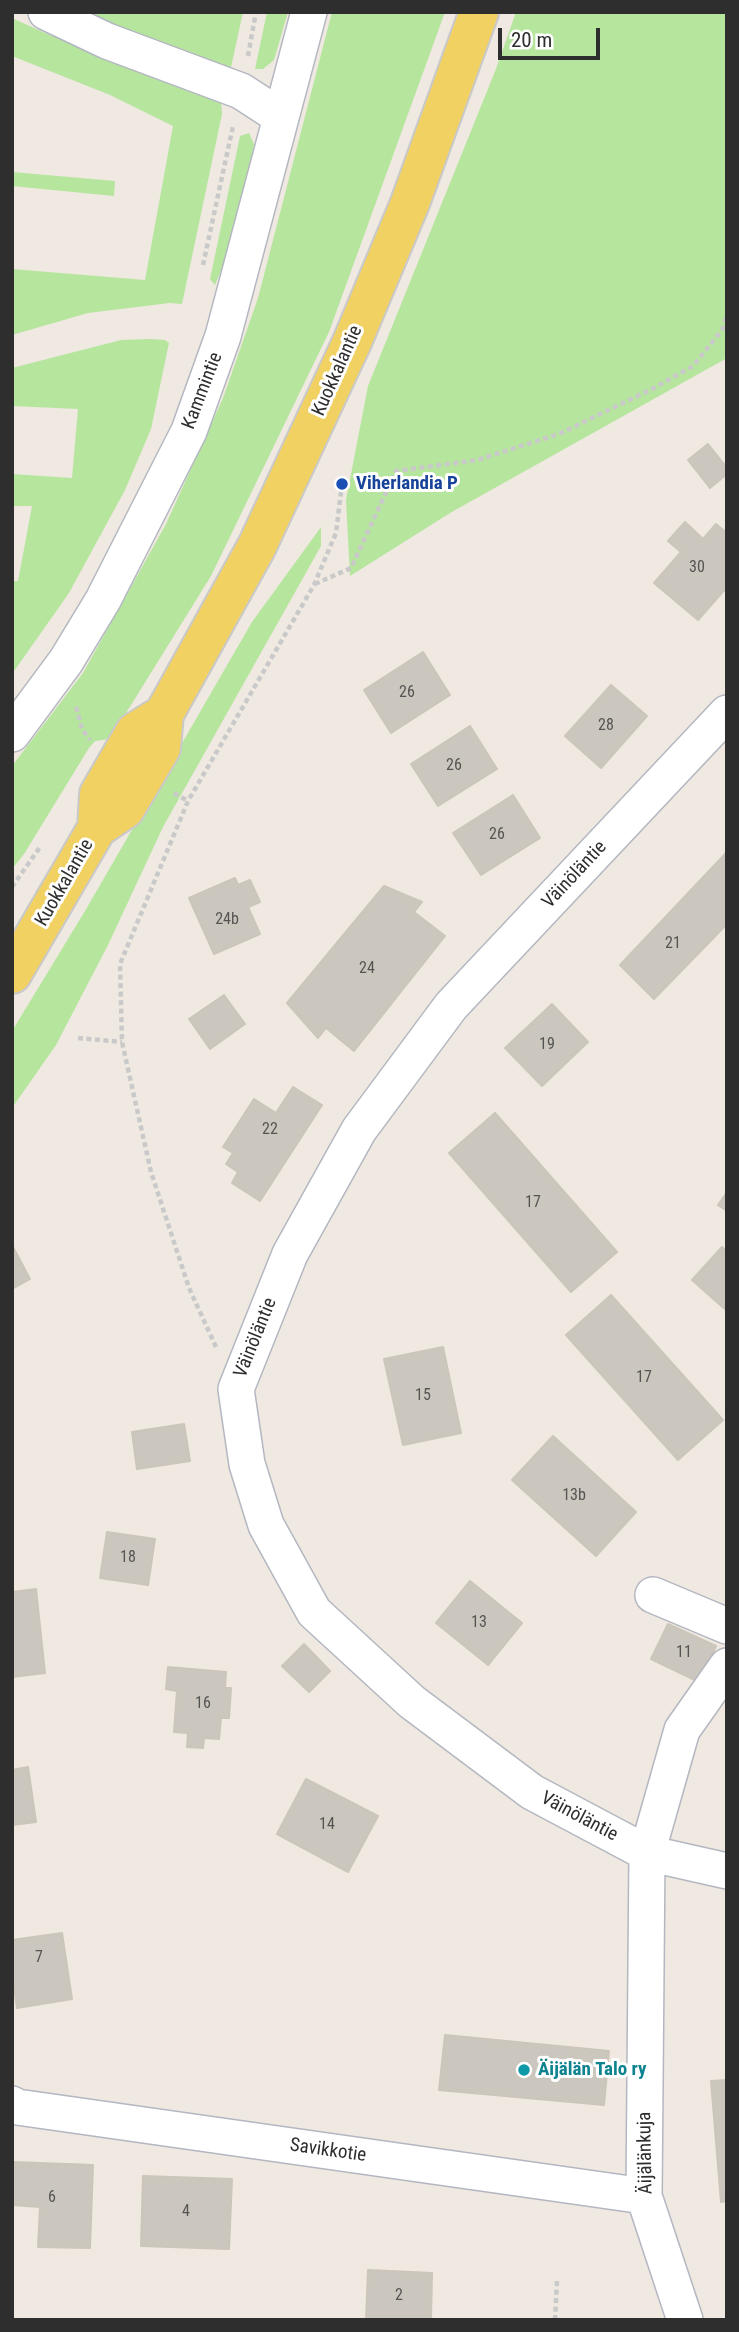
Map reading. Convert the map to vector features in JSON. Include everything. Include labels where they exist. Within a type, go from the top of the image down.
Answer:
[{"type":"main road","name":"Kuokkalantie","points":[[12,974],[97,828],[99,794],[117,762],[135,732],[164,714],[257,546],[352,342],[410,203],[479,12]]},
{"type":"street","points":[[46,12],[107,41],[241,91],[281,117]]},
{"type":"street","name":"Kammintie","points":[[12,734],[66,662],[103,600],[189,431],[223,336],[309,12]]},
{"type":"street","name":"Väinöläntie","points":[[727,713],[451,1006],[359,1130],[290,1254],[236,1389],[247,1464],[266,1525],[314,1612],[412,1702],[532,1792],[647,1853],[727,1871]]},
{"type":"street","points":[[653,1595],[727,1626]]},
{"type":"street","name":"Äijälänkuja","points":[[685,2320],[644,2196],[647,1853],[682,1730],[727,1666]]},
{"type":"street","name":"Savikkotie","points":[[12,2104],[17,2107],[644,2196]]},
{"type":"path","points":[[201,275],[257,12]]},
{"type":"path","points":[[314,585],[351,568],[397,471],[477,460],[559,435],[693,366],[722,330],[727,315]]},
{"type":"path","points":[[236,1389],[189,1288],[151,1172],[122,1042],[120,964],[188,801],[314,585],[336,533],[342,484]]},
{"type":"path","points":[[75,705],[82,729],[98,750]]},
{"type":"path","points":[[78,1038],[122,1042]]},
{"type":"path","points":[[555,2320],[557,2281]]},
{"type":"green space","points":[[70,12],[243,12],[230,72]]},
{"type":"green space","points":[[267,12],[288,12],[274,60],[263,69],[255,69]]},
{"type":"green space","points":[[332,12],[445,12],[329,332],[211,576],[110,739],[95,741],[89,748],[12,869],[12,766],[83,673],[166,524],[223,398],[258,298]]},
{"type":"green space","points":[[516,12],[727,12],[727,358],[450,513],[350,576],[346,500],[368,386],[496,69]]},
{"type":"green space","points":[[12,18],[45,33],[176,80],[221,100],[222,114],[182,304],[170,303],[88,313],[12,335],[12,269],[145,280],[173,126],[110,95],[12,56]]},
{"type":"green space","points":[[249,133],[254,144],[245,193],[215,285],[210,279],[240,136]]},
{"type":"green space","points":[[12,172],[115,181],[114,196],[12,186]]},
{"type":"green space","points":[[121,340],[165,340],[169,343],[151,429],[125,490],[69,593],[12,674],[12,581],[18,581],[32,506],[12,506],[12,474],[72,478],[78,409],[12,406],[12,368]]},
{"type":"green space","points":[[321,527],[321,546],[163,827],[108,945],[56,1045],[12,1108],[12,1031],[85,911],[252,622]]},
{"type":"building","points":[[708,444],[727,468],[727,474],[710,488],[688,460]]},
{"type":"building","points":[[685,522],[703,539],[716,524],[727,533],[727,587],[698,620],[654,583],[681,552],[668,541]]},
{"type":"building","points":[[423,652],[450,695],[391,733],[364,690]]},
{"type":"building","points":[[611,685],[647,716],[601,768],[565,736]]},
{"type":"building","points":[[470,726],[497,769],[438,806],[411,764]]},
{"type":"building","points":[[513,795],[540,838],[481,875],[453,833]]},
{"type":"building","points":[[727,852],[727,924],[654,999],[620,965]]},
{"type":"building","points":[[235,878],[238,885],[250,880],[260,902],[248,907],[260,934],[214,954],[189,898]]},
{"type":"building","points":[[384,886],[422,902],[414,912],[445,936],[354,1051],[326,1028],[318,1038],[287,1003]]},
{"type":"building","points":[[224,995],[245,1024],[210,1049],[189,1019]]},
{"type":"building","points":[[552,1004],[588,1042],[542,1086],[505,1048]]},
{"type":"building","points":[[293,1087],[322,1105],[260,1201],[232,1183],[238,1172],[226,1164],[233,1153],[223,1147],[254,1099],[276,1113]]},
{"type":"building","points":[[495,1113],[617,1252],[571,1292],[449,1153]]},
{"type":"building","points":[[727,1192],[727,1211],[718,1205]]},
{"type":"building","points":[[12,1245],[30,1279],[12,1289]]},
{"type":"building","points":[[722,1247],[727,1251],[727,1311],[692,1280]]},
{"type":"building","points":[[611,1295],[723,1420],[678,1460],[566,1335]]},
{"type":"building","points":[[443,1347],[461,1433],[403,1445],[384,1359]]},
{"type":"building","points":[[184,1424],[190,1461],[137,1469],[132,1432]]},
{"type":"building","points":[[553,1436],[636,1512],[596,1556],[512,1480]]},
{"type":"building","points":[[107,1532],[155,1539],[148,1585],[100,1578]]},
{"type":"building","points":[[470,1581],[522,1623],[488,1665],[436,1623]]},
{"type":"building","points":[[36,1589],[45,1673],[12,1677],[12,1592]]},
{"type":"building","points":[[668,1624],[716,1646],[699,1682],[651,1659]]},
{"type":"building","points":[[304,1644],[330,1671],[309,1692],[282,1666]]},
{"type":"building","points":[[168,1667],[226,1672],[225,1688],[231,1688],[229,1718],[221,1718],[219,1739],[204,1738],[203,1748],[187,1747],[188,1733],[174,1732],[177,1691],[166,1689]]},
{"type":"building","points":[[28,1767],[36,1822],[12,1825],[12,1770]]},
{"type":"building","points":[[306,1779],[378,1816],[348,1872],[277,1834]]},
{"type":"building","points":[[62,1933],[72,1999],[17,2008],[12,1975],[12,1940]]},
{"type":"building","name":"Äijälän Talo ry","points":[[445,2035],[609,2051],[604,2105],[439,2090]]},
{"type":"building","points":[[727,2080],[727,2201],[721,2202],[711,2081]]},
{"type":"building","points":[[13,2162],[93,2165],[90,2248],[38,2247],[40,2207],[12,2205]]},
{"type":"building","points":[[143,2176],[232,2179],[229,2249],[141,2246]]},
{"type":"building","points":[[368,2270],[432,2273],[431,2320],[366,2320]]},
{"type":"place","name":"Viherlandia P","points":[[342,484]]},
{"type":"place","name":"Äijälän Talo ry","points":[[524,2070]]}]
